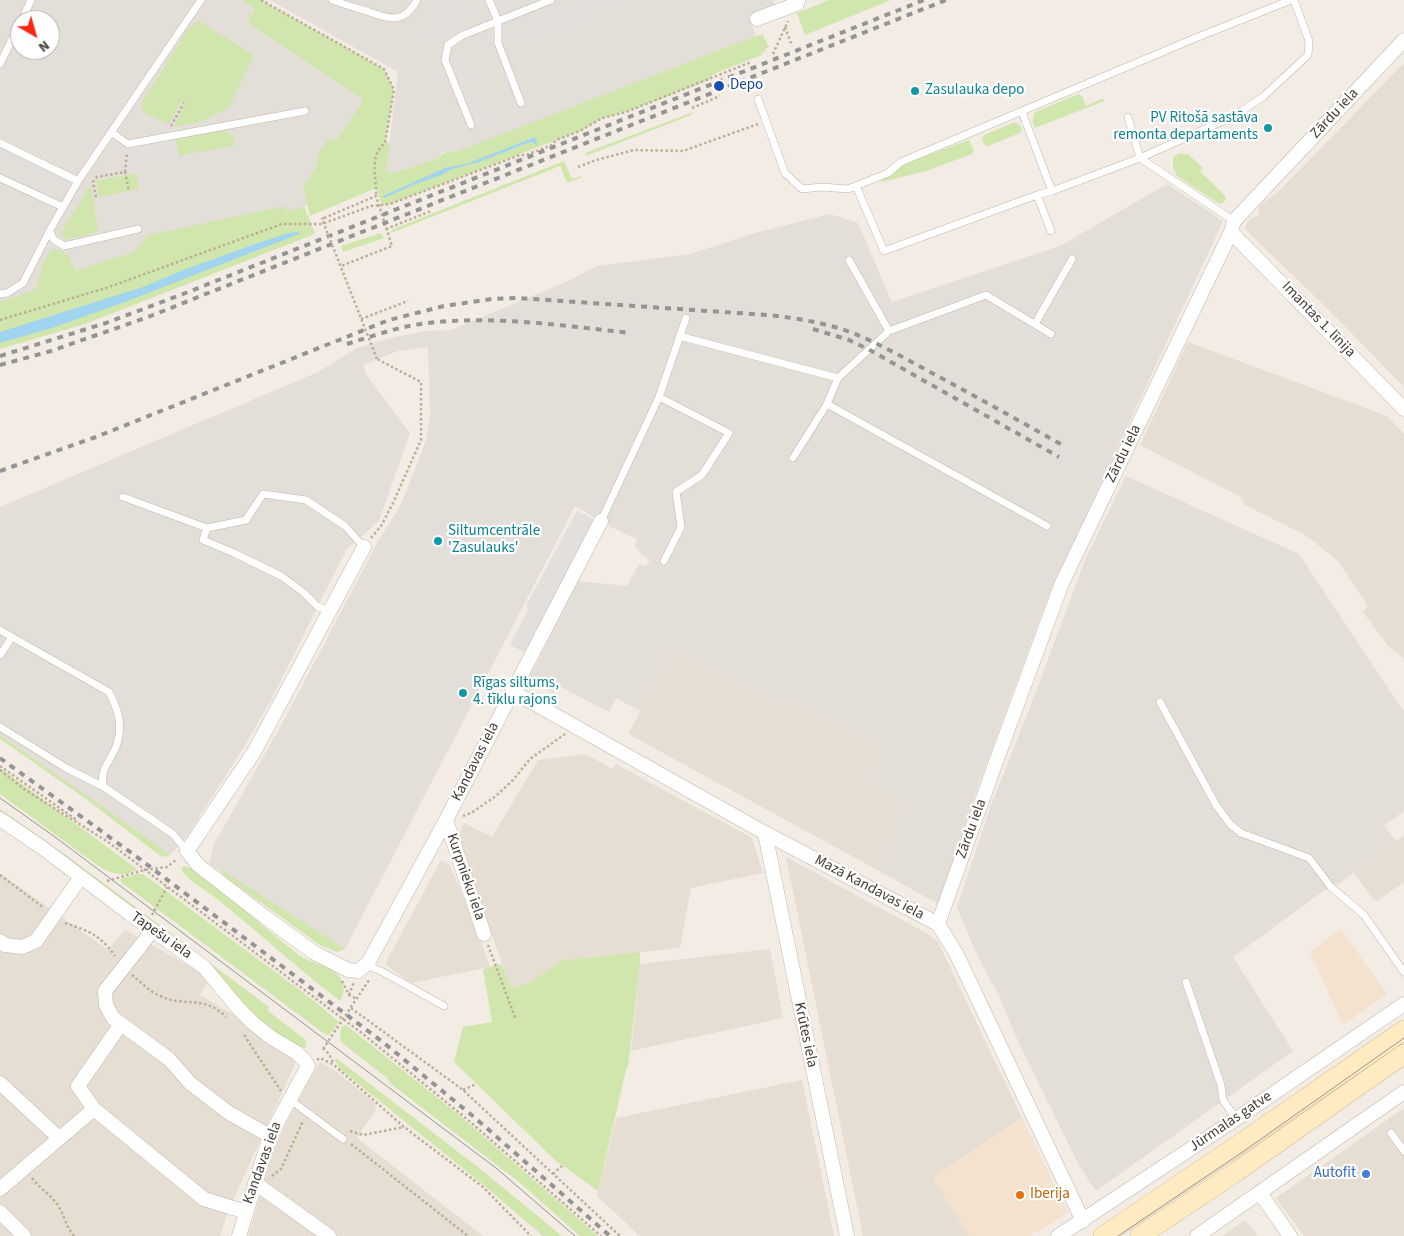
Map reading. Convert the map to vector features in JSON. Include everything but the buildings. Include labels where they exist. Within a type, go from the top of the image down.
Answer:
[{"type":"main road","name":"Jūrmalas gatve","points":[[1103,1236],[1244,1142],[1404,1030]]},
{"type":"main road","points":[[1140,1236],[1236,1172],[1404,1054]]},
{"type":"street","points":[[757,19],[797,4],[798,0]]},
{"type":"street","name":"Zārdu iela","points":[[938,924],[996,759],[1062,584],[1232,226],[1404,40]]},
{"type":"street","name":"Imantas 1. līnija","points":[[1232,226],[1404,409]]},
{"type":"street","name":"Kandavas iela","points":[[366,970],[452,819],[512,691],[601,521]]},
{"type":"street","points":[[364,547],[254,752],[187,851],[198,865],[313,952],[348,970],[366,970]]},
{"type":"street","name":"Mazā Kandavas iela","points":[[512,691],[765,833],[938,924],[957,955],[1083,1220]]},
{"type":"street","name":"Tapešu iela","points":[[0,819],[44,849],[204,967],[254,1024],[272,1038],[297,1053],[308,1066]]},
{"type":"street","name":"Kurpnieku iela","points":[[452,819],[484,934]]},
{"type":"street","name":"Krūtes iela","points":[[765,833],[847,1236]]},
{"type":"street","points":[[0,941],[6,945],[22,947],[36,942],[81,877]]},
{"type":"street","points":[[150,928],[105,992],[106,1005],[113,1018],[169,1059],[190,1083],[229,1113],[270,1136]]},
{"type":"street","name":"Jūrmalas gatve","points":[[1058,1236],[1236,1119],[1404,1004]]},
{"type":"street","points":[[121,1024],[78,1086],[94,1109],[204,1199],[246,1212]]},
{"type":"street","name":"Kandavas iela","points":[[239,1236],[270,1136],[286,1096],[308,1066]]},
{"type":"street","points":[[0,1083],[59,1138]]},
{"type":"street","points":[[1197,1236],[1404,1092]]},
{"type":"street","points":[[0,1189],[94,1109]]},
{"type":"street","points":[[255,1184],[329,1236]]},
{"type":"street","points":[[1260,1193],[1290,1236]]},
{"type":"street","points":[[0,1212],[24,1236]]},
{"type":"lane","points":[[0,294],[7,293],[23,283],[78,181],[201,0]]},
{"type":"lane","points":[[332,0],[390,19],[404,16],[413,8],[417,0]]},
{"type":"lane","points":[[489,0],[498,20],[498,44],[522,103]]},
{"type":"lane","points":[[471,126],[445,60],[448,45],[461,36],[551,0]]},
{"type":"lane","points":[[758,99],[785,173],[802,189],[822,187],[848,189],[888,173],[901,162],[1193,39],[1292,0],[1309,41],[1308,54],[1264,96],[1234,116],[1140,158],[884,251],[856,186]]},
{"type":"lane","points":[[0,64],[10,44]]},
{"type":"lane","points":[[111,132],[128,144],[305,111]]},
{"type":"lane","points":[[1022,112],[1052,191]]},
{"type":"lane","points":[[1128,117],[1140,158],[1232,226]]},
{"type":"lane","points":[[0,143],[78,181]]},
{"type":"lane","points":[[0,178],[63,207]]},
{"type":"lane","points":[[1037,195],[1050,231]]},
{"type":"lane","points":[[50,230],[53,240],[64,246],[138,229]]},
{"type":"lane","points":[[1035,324],[1072,259]]},
{"type":"lane","points":[[849,260],[889,331]]},
{"type":"lane","points":[[792,458],[827,404],[838,378],[889,331],[986,295],[1051,334]]},
{"type":"lane","points":[[601,521],[659,397],[686,318]]},
{"type":"lane","points":[[680,336],[838,378]]},
{"type":"lane","points":[[659,397],[728,433],[702,475],[676,492],[681,527],[664,560]]},
{"type":"lane","points":[[827,404],[1048,526]]},
{"type":"lane","points":[[123,497],[207,528],[246,520],[263,494],[306,500],[345,526],[364,547]]},
{"type":"lane","points":[[207,528],[203,540],[281,576],[303,592],[317,606],[329,612]]},
{"type":"lane","points":[[0,630],[109,692],[117,708],[121,726],[117,745],[103,773],[104,787]]},
{"type":"lane","points":[[0,655],[12,637]]},
{"type":"lane","points":[[1160,702],[1216,805],[1230,824],[1241,832],[1309,858],[1331,888],[1364,916],[1404,972]]},
{"type":"lane","points":[[0,727],[66,768],[104,787],[173,834],[187,851]]},
{"type":"lane","points":[[366,970],[375,969],[381,971],[444,1006]]},
{"type":"lane","points":[[1186,982],[1221,1085],[1223,1100],[1236,1119]]},
{"type":"lane","points":[[286,1096],[343,1139]]},
{"type":"lane","points":[[1391,1133],[1404,1151]]},
{"type":"path","points":[[261,0],[384,69],[394,90],[384,143],[374,158],[376,196],[392,246],[341,266]]},
{"type":"path","points":[[773,54],[785,27],[792,46]]},
{"type":"path","points":[[0,320],[106,288],[282,224],[322,224],[348,213],[378,205],[390,204],[520,154],[526,155],[552,145],[556,140],[585,128],[602,118],[626,112],[751,62]]},
{"type":"path","points":[[692,108],[720,96]]},
{"type":"path","points":[[165,137],[184,103]]},
{"type":"path","points":[[578,168],[596,160],[634,150],[684,151],[766,122]]},
{"type":"path","points":[[128,144],[125,172],[129,191]]},
{"type":"path","points":[[96,197],[93,182],[97,177],[125,172]]},
{"type":"path","points":[[364,547],[381,526],[421,440],[422,382],[378,359],[322,219],[376,196]]},
{"type":"path","points":[[386,229],[431,211]]},
{"type":"path","points":[[361,319],[408,301]]},
{"type":"path","points":[[452,819],[471,813],[496,796],[513,780],[530,759],[576,727]]},
{"type":"path","points":[[0,766],[167,887],[390,1056],[468,1120],[600,1236]]},
{"type":"path","points":[[0,770],[24,789],[83,825]]},
{"type":"path","points":[[94,887],[104,882],[144,870],[168,867],[187,851]]},
{"type":"path","points":[[0,875],[64,923],[89,931],[106,943],[123,968],[160,996],[182,1002],[205,1003],[218,1008],[230,1020]]},
{"type":"path","points":[[150,928],[167,887]]},
{"type":"path","points":[[484,934],[516,1020]]},
{"type":"path","points":[[334,1065],[329,1054],[323,1049],[356,1000],[366,970]]},
{"type":"path","points":[[349,995],[356,1000]]},
{"type":"path","points":[[351,1008],[463,1090],[620,1236]]},
{"type":"path","points":[[243,1033],[286,1096]]},
{"type":"path","points":[[308,1066],[320,1058],[334,1065],[404,1127],[483,1187],[531,1236]]},
{"type":"path","points":[[463,1090],[476,1084]]},
{"type":"path","points":[[269,1179],[281,1168],[308,1113]]},
{"type":"path","points":[[330,1129],[340,1129],[363,1135],[404,1127]]},
{"type":"path","points":[[343,1139],[468,1236]]},
{"type":"path","points":[[29,1165],[32,1179],[59,1206],[74,1236]]},
{"type":"path","points":[[554,1174],[562,1166]]},
{"type":"shaded area","points":[[0,0],[241,0],[255,9],[247,22],[365,100],[303,187],[308,205],[176,255],[0,313]]},
{"type":"shaded area","points":[[270,0],[773,0],[775,6],[749,16],[756,36],[467,149],[456,152],[443,152],[438,158],[391,174],[386,170],[398,72]]},
{"type":"shaded area","points":[[432,0],[469,0],[461,36],[441,31],[437,42],[422,38]]},
{"type":"shaded area","points":[[489,0],[514,0],[519,12],[498,21]]},
{"type":"shaded area","points":[[595,0],[608,0],[611,6],[546,32],[542,20]]},
{"type":"shaded area","points":[[536,23],[540,35],[512,45],[508,33]]},
{"type":"shaded area","points":[[456,55],[483,121],[471,125],[445,60]]},
{"type":"shaded area","points":[[1404,63],[1404,387],[1331,312],[1245,229],[1248,221],[1258,215],[1260,205],[1278,192]]},
{"type":"shaded area","points":[[175,139],[179,156],[134,166],[136,173],[126,175],[128,148]]},
{"type":"shaded area","points":[[1167,184],[1223,221],[1048,597],[976,792],[938,904],[879,871],[902,801],[865,783],[882,749],[782,695],[775,706],[674,649],[640,711],[616,698],[609,712],[553,683],[555,694],[528,680],[578,581],[627,586],[639,564],[646,566],[650,560],[642,555],[635,546],[637,539],[615,529],[575,506],[345,949],[209,864],[213,846],[289,711],[378,541],[400,507],[426,441],[430,415],[428,347],[398,351],[363,365],[366,374],[410,433],[379,521],[346,550],[271,700],[244,747],[187,836],[170,855],[0,735],[0,507],[318,372],[357,348],[394,337],[427,331],[451,330],[566,282],[597,266],[690,254],[755,233],[830,214],[858,223],[892,302],[1060,246]]},
{"type":"shaded area","points":[[1188,342],[1387,416],[1404,434],[1404,659],[1389,647],[1363,612],[1368,606],[1338,561],[1307,536],[1245,505],[1241,497],[1140,445]]},
{"type":"shaded area","points":[[1126,476],[1299,554],[1404,712],[1404,811],[1384,826],[1396,841],[1337,885],[1325,890],[1233,957],[1293,1051],[1096,1191],[1080,1167],[1020,1046],[999,996],[976,953],[957,908],[991,805],[1086,558]]},
{"type":"shaded area","points":[[577,511],[595,520],[525,653],[510,645],[529,608],[526,606]]},
{"type":"shaded area","points":[[674,649],[775,706],[781,695],[882,749],[866,783],[902,801],[879,871],[628,734]]},
{"type":"shaded area","points":[[586,754],[612,769],[616,764],[752,838],[763,873],[691,888],[680,948],[564,960],[530,982],[511,988],[457,838],[464,823],[492,837],[538,760]]},
{"type":"shaded area","points":[[1404,835],[1404,882],[1377,901],[1372,898],[1354,873]]},
{"type":"shaded area","points":[[786,857],[928,934],[938,942],[1022,1118],[933,1178],[970,1236],[863,1236]]},
{"type":"shaded area","points":[[441,860],[450,865],[490,967],[411,983],[385,964]]},
{"type":"shaded area","points":[[0,873],[108,950],[125,930],[211,978],[200,995],[244,1021],[296,1062],[228,1211],[220,1236],[0,1236]]},
{"type":"shaded area","points":[[1341,929],[1387,994],[1343,1025],[1310,952]]},
{"type":"shaded area","points":[[770,949],[783,1018],[631,1051],[640,964]]},
{"type":"shaded area","points":[[320,1062],[337,1072],[375,1103],[376,1109],[357,1138],[483,1236],[248,1236],[276,1143]]},
{"type":"shaded area","points":[[802,1080],[834,1236],[640,1236],[597,1196],[616,1118]]},
{"type":"shaded area","points":[[1404,1108],[1404,1236],[1304,1236],[1276,1198]]},
{"type":"shaded area","points":[[1022,1118],[1068,1213],[1029,1236],[970,1236],[932,1178]]},
{"type":"shaded area","points":[[1245,1220],[1258,1236],[1222,1236]]},
{"type":"green space","points":[[241,0],[261,0],[384,69],[394,90],[385,142],[390,143],[386,170],[391,174],[438,158],[446,152],[456,152],[756,36],[763,35],[769,47],[761,53],[762,55],[716,73],[709,80],[626,112],[602,118],[580,131],[390,204],[382,205],[376,188],[310,216],[303,187],[317,166],[317,156],[328,139],[335,142],[364,100],[247,22],[255,9]]},
{"type":"green space","points":[[829,0],[891,0],[805,35],[797,13]]},
{"type":"green space","points":[[198,21],[254,55],[229,108],[203,121],[174,127],[185,104],[181,102],[169,124],[144,113],[141,105],[188,29]]},
{"type":"green space","points":[[1079,94],[1082,96],[1086,106],[1103,98],[1104,101],[1035,128],[1033,118],[1035,112]]},
{"type":"green space","points":[[693,112],[691,115],[586,156],[585,153]]},
{"type":"green space","points":[[1015,122],[1021,126],[1022,131],[1020,133],[985,146],[982,139],[984,135]]},
{"type":"green space","points":[[225,130],[234,138],[236,145],[179,156],[175,139]]},
{"type":"green space","points":[[969,140],[974,151],[972,154],[926,171],[881,182],[882,178],[894,173],[904,164]]},
{"type":"green space","points":[[1180,153],[1189,155],[1203,168],[1200,171],[1225,196],[1226,200],[1221,204],[1216,202],[1177,176],[1173,167],[1173,157]]},
{"type":"green space","points":[[564,161],[572,179],[582,177],[567,183],[560,166],[391,233],[391,230]]},
{"type":"green space","points":[[136,173],[139,189],[99,197],[96,181]]},
{"type":"green space","points":[[91,185],[98,232],[67,240],[61,233]]},
{"type":"green space","points":[[285,206],[287,212],[304,206],[315,234],[85,324],[0,349],[0,301],[36,289],[43,263],[51,250],[61,250],[64,252],[75,271],[134,252],[148,235]]},
{"type":"green space","points":[[381,233],[384,238],[343,252],[341,246]]},
{"type":"green space","points":[[0,735],[170,855],[166,857],[159,855],[86,799],[0,739]]},
{"type":"green space","points":[[0,768],[137,869],[127,874],[117,874],[102,868],[0,794]]},
{"type":"green space","points":[[0,809],[66,855],[269,1007],[268,1011],[306,1040],[306,1047],[300,1048],[269,1028],[241,1003],[0,814]]},
{"type":"green space","points":[[184,866],[209,880],[299,955],[335,972],[341,979],[343,986],[343,995],[340,1001],[216,898],[187,877],[181,869]]},
{"type":"green space","points":[[222,870],[345,949],[337,952],[320,945],[223,875]]},
{"type":"green space","points":[[143,874],[313,1000],[339,1022],[330,1034],[326,1035],[121,882],[120,879]]},
{"type":"green space","points":[[640,952],[628,1067],[598,1191],[556,1161],[454,1062],[463,1027],[492,1022],[483,969],[502,964],[511,988],[530,982],[564,960]]},
{"type":"green space","points":[[346,1025],[459,1115],[598,1236],[580,1236],[519,1182],[391,1084],[386,1077],[342,1043],[340,1039],[341,1028]]},
{"type":"green space","points":[[336,1058],[483,1171],[562,1236],[543,1236],[486,1187],[340,1069],[335,1061]]},
{"type":"water","points":[[535,137],[538,146],[532,142],[527,143],[479,162],[452,169],[384,198],[383,196],[445,168],[466,164]]},
{"type":"water","points":[[298,232],[299,234],[125,302],[55,327],[0,343],[0,332],[143,287],[258,243]]},
{"type":"tram line","points":[[0,798],[55,837],[496,1168],[575,1236]]},
{"type":"tram line","points":[[1118,1236],[1244,1151],[1404,1038]]},
{"type":"railway","points":[[0,356],[106,323],[183,294],[924,0]]},
{"type":"railway","points":[[0,365],[51,351],[148,317],[946,0]]},
{"type":"railway","points":[[0,471],[96,437],[389,320],[444,306],[492,299],[518,298],[767,315],[800,319],[832,326],[853,333],[893,352],[1066,447]]},
{"type":"railway","points":[[347,344],[407,326],[453,321],[530,322],[631,333]]},
{"type":"railway","points":[[813,329],[849,340],[868,349],[1059,457]]},
{"type":"railway","points":[[0,758],[133,854],[384,1043],[474,1117],[610,1236]]},
{"type":"place","name":"Depo","points":[[719,86]]},
{"type":"place","name":"Zasulauka depo","points":[[915,91]]},
{"type":"place","name":"PV Ritošā sastāva remonta departaments","points":[[1268,128]]},
{"type":"place","name":"Siltumcentrāle 'Zasulauks'","points":[[438,541]]},
{"type":"place","name":"Rīgas siltums, 4. tīklu rajons","points":[[463,693]]},
{"type":"place","name":"Autofit","points":[[1366,1174]]},
{"type":"place","name":"Iberija","points":[[1020,1195]]}]
